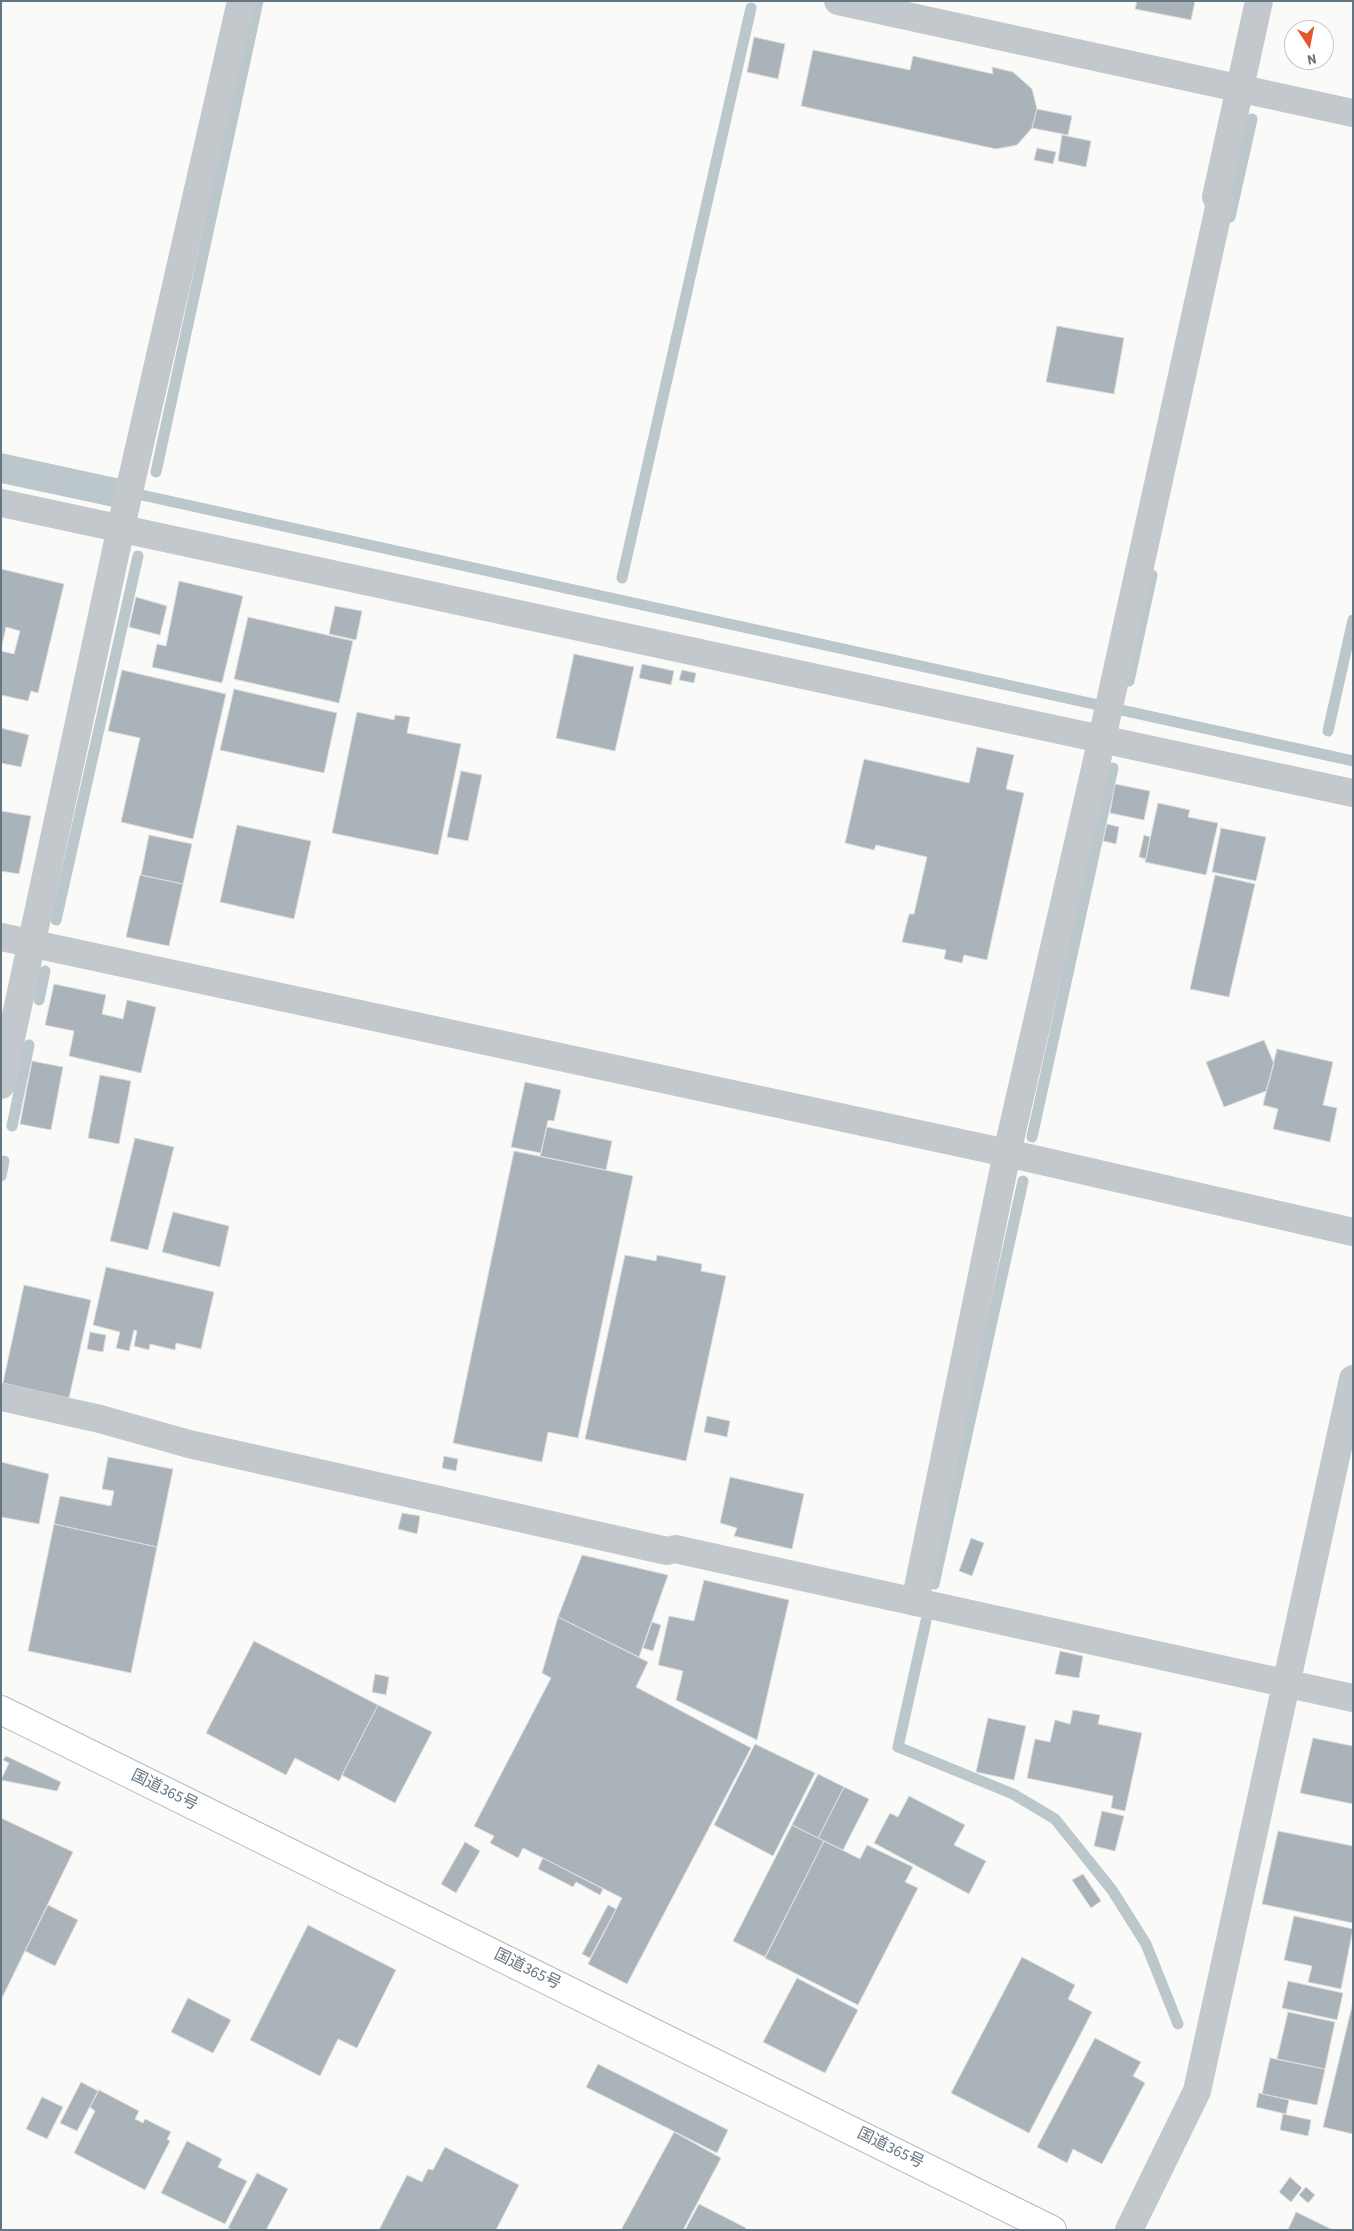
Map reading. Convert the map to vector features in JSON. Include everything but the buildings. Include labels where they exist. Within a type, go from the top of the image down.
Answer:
[{"type":"highway","name":"国道365号","points":[[1,1710],[1052,2230]]},
{"type":"street","points":[[1,1085],[122,523],[241,1]]},
{"type":"street","points":[[838,1],[1353,113]]},
{"type":"street","points":[[915,1602],[1007,1153],[1102,737],[1218,212],[1220,202],[1216,197],[1259,1]]},
{"type":"street","points":[[1,503],[122,523],[1353,793]]},
{"type":"street","points":[[1,937],[1007,1153],[1353,1232]]},
{"type":"street","points":[[1129,2230],[1197,2091],[1285,1682],[1353,1379]]},
{"type":"street","points":[[1,1397],[100,1419],[189,1444],[667,1551],[675,1550],[1353,1698]]},
{"type":"shaded area","points":[[1,453],[125,480],[118,508],[1,483]]},
{"type":"waterway","points":[[156,472],[258,1]]},
{"type":"waterway","points":[[622,578],[751,8]]},
{"type":"waterway","points":[[1230,217],[1252,119]]},
{"type":"waterway","points":[[128,492],[1353,761]]},
{"type":"waterway","points":[[56,920],[138,556]]},
{"type":"waterway","points":[[1129,681],[1152,575]]},
{"type":"waterway","points":[[1328,731],[1353,620]]},
{"type":"waterway","points":[[1032,1137],[1113,768]]},
{"type":"waterway","points":[[39,1000],[45,971]]},
{"type":"waterway","points":[[12,1126],[29,1045]]},
{"type":"waterway","points":[[1,1176],[4,1161]]},
{"type":"waterway","points":[[934,1584],[1023,1181]]},
{"type":"waterway","points":[[926,1621],[898,1747],[1013,1794],[1055,1819],[1112,1890],[1146,1944],[1178,2024]]}]
